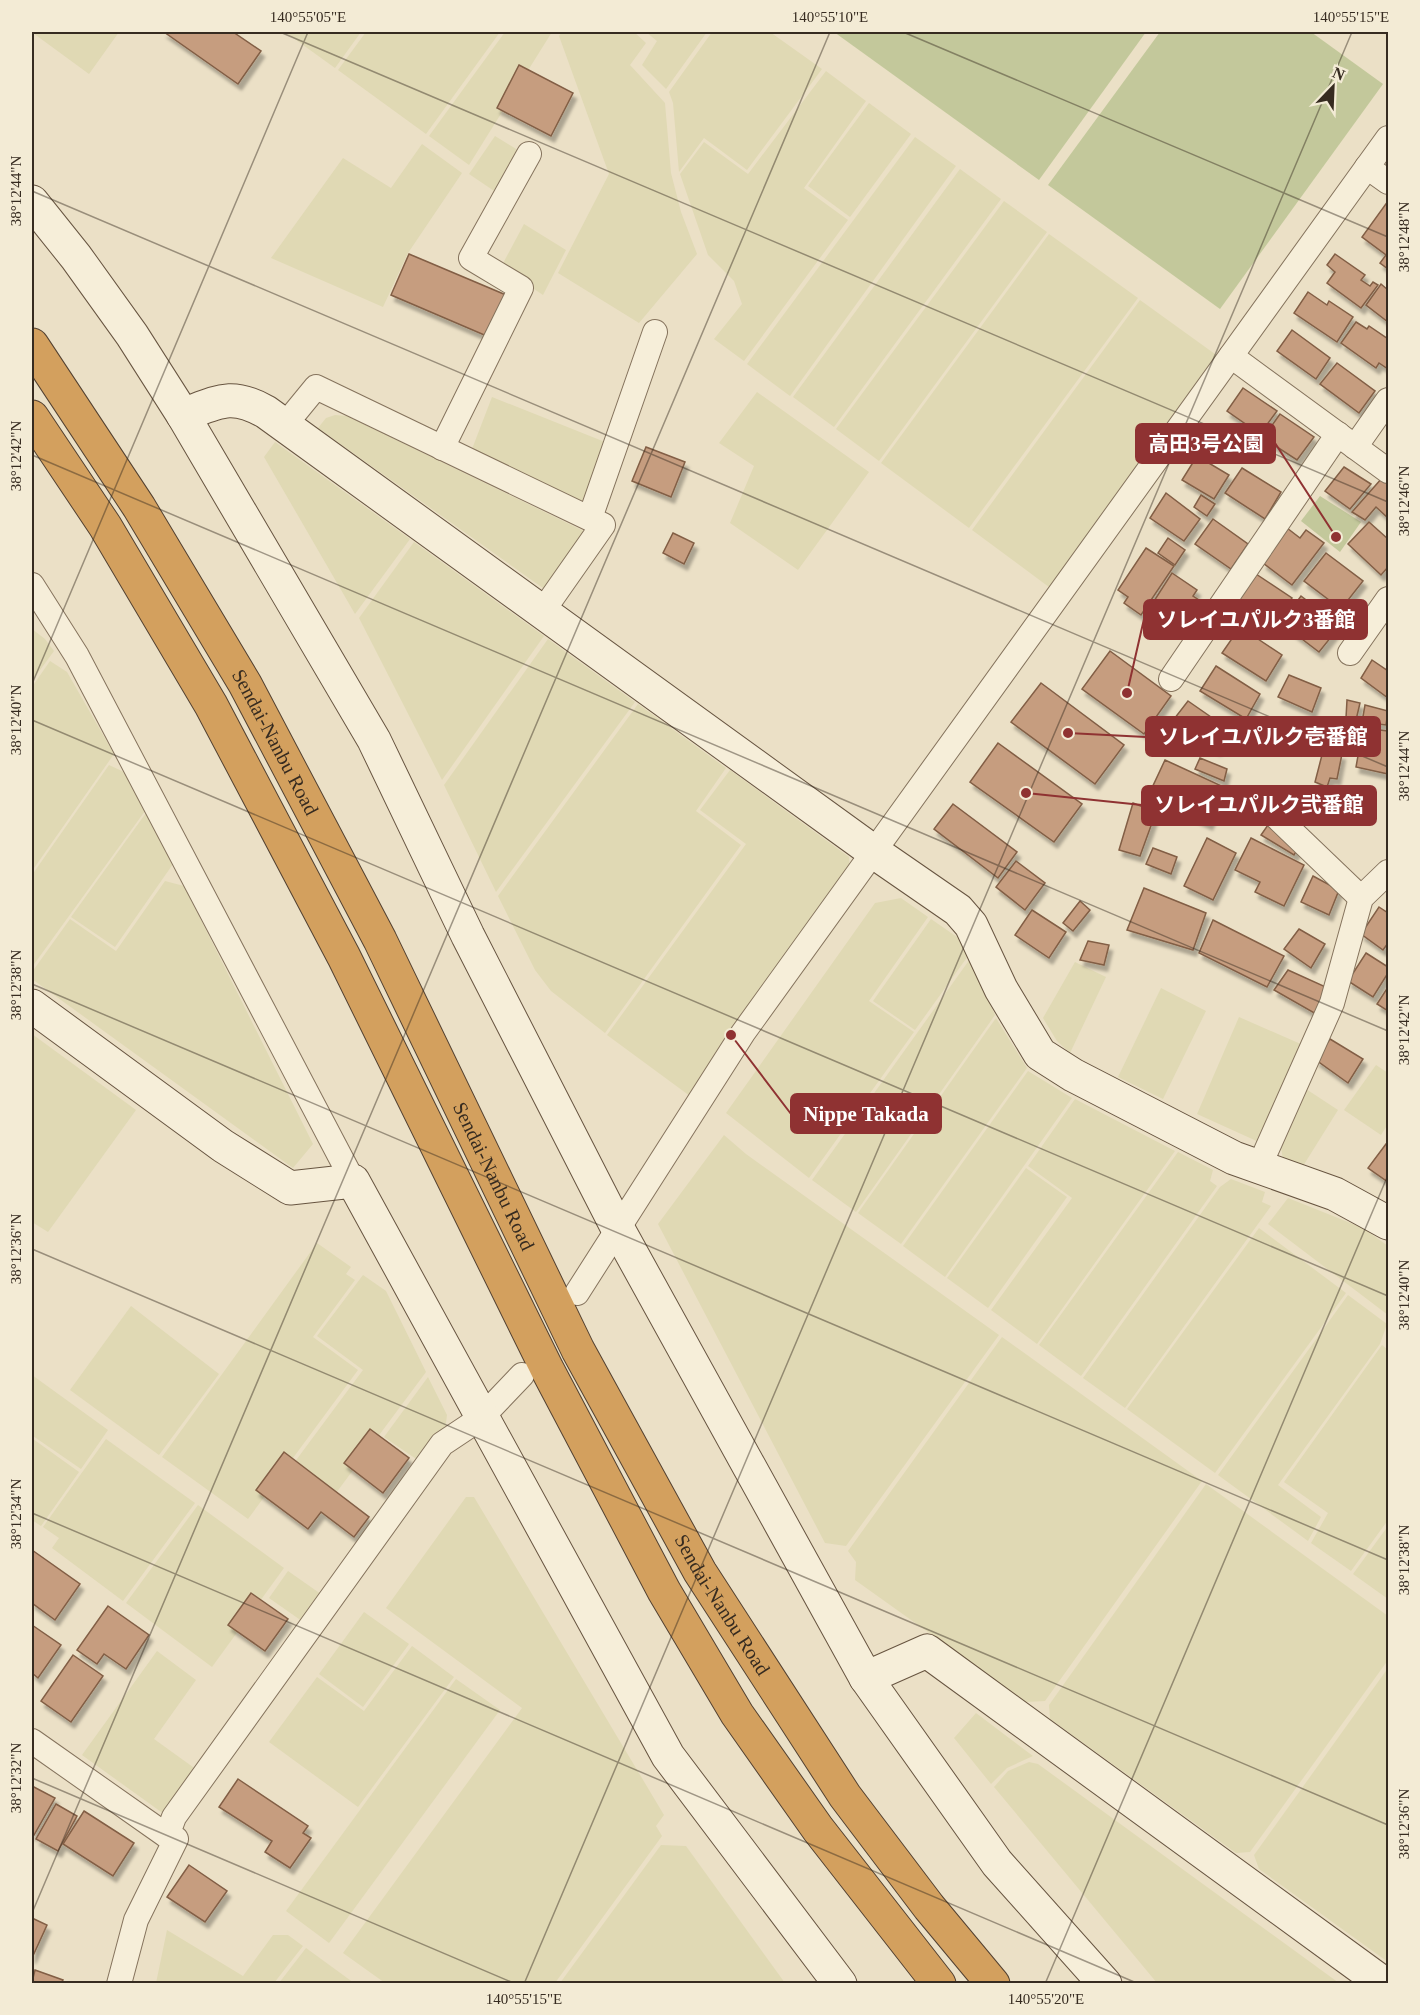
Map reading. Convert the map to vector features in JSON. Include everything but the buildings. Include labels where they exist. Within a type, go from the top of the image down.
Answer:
[{"type":"highway","name":"Sendai-Nanbu Road","points":[[32,345],[140,507],[245,684],[380,940],[578,1350],[700,1572],[845,1796],[929,1907],[993,1983]]},
{"type":"highway","name":"Sendai-Nanbu Road","points":[[32,417],[105,526],[211,705],[344,957],[547,1369],[664,1592],[736,1714],[818,1829],[939,1983]]},
{"type":"street","points":[[577,1293],[743,1033],[1389,138]]},
{"type":"street","points":[[442,448],[520,288],[471,258],[529,154]]},
{"type":"street","points":[[1367,167],[1389,182]]},
{"type":"street","points":[[32,202],[76,257],[132,335],[183,415],[374,740],[468,936],[618,1229],[866,1678],[997,1863],[1105,1983]]},
{"type":"street","points":[[590,518],[655,332]]},
{"type":"street","points":[[1231,356],[1389,471]]},
{"type":"street","points":[[284,426],[316,387],[603,525],[542,612]]},
{"type":"street","points":[[183,415],[222,400],[246,401],[958,910],[971,924],[1001,989],[1040,1054],[1073,1075],[1234,1158],[1335,1194],[1389,1223]]},
{"type":"street","points":[[1171,679],[1346,440],[1389,400]]},
{"type":"street","points":[[32,585],[77,656],[353,1181],[668,1756],[840,1983]]},
{"type":"street","points":[[1350,653],[1389,599]]},
{"type":"street","points":[[1265,806],[1361,898]]},
{"type":"street","points":[[1259,1167],[1332,1003],[1361,898],[1389,872]]},
{"type":"street","points":[[32,1006],[223,1146],[290,1188],[353,1181]]},
{"type":"street","points":[[167,1836],[174,1817],[194,1786],[442,1444],[481,1418],[522,1375]]},
{"type":"street","points":[[866,1678],[927,1651],[1384,1983]]},
{"type":"street","points":[[32,1742],[167,1836],[176,1839],[136,1920],[119,1983]]},
{"type":"shaded area","points":[[32,32],[119,32],[89,74],[33,33],[32,35]]},
{"type":"shaded area","points":[[285,32],[361,32],[335,68]]},
{"type":"shaded area","points":[[366,32],[500,32],[426,134],[338,70]]},
{"type":"shaded area","points":[[505,32],[552,32],[469,165],[429,136]]},
{"type":"shaded area","points":[[562,32],[634,32],[646,43],[630,65],[665,103],[671,173],[681,212],[697,254],[639,323],[558,273],[609,174],[559,36]]},
{"type":"shaded area","points":[[646,32],[707,32],[666,89],[642,65],[657,41]]},
{"type":"shaded area","points":[[712,32],[770,32],[822,69],[747,170],[704,138],[679,172],[673,103],[669,92]]},
{"type":"shaded area","points":[[826,71],[866,101],[804,188],[848,220],[744,361],[714,339],[742,304],[734,281],[708,255],[680,174],[704,142],[748,174]]},
{"type":"shaded area","points":[[869,103],[911,134],[850,217],[808,186]]},
{"type":"shaded area","points":[[495,136],[531,158],[506,199],[469,174]]},
{"type":"shaded area","points":[[915,137],[956,166],[790,396],[747,364]]},
{"type":"shaded area","points":[[422,144],[462,173],[408,253],[383,307],[271,258],[343,158],[391,188]]},
{"type":"shaded area","points":[[960,169],[1001,199],[834,427],[793,397]]},
{"type":"shaded area","points":[[1004,201],[1047,232],[879,461],[836,429]]},
{"type":"shaded area","points":[[524,224],[566,250],[543,295],[501,267]]},
{"type":"shaded area","points":[[1049,234],[1138,298],[969,528],[881,463]]},
{"type":"shaded area","points":[[1140,300],[1226,362],[1057,593],[972,530]]},
{"type":"shaded area","points":[[757,392],[869,472],[798,570],[730,523],[754,466],[719,443]]},
{"type":"shaded area","points":[[492,397],[615,446],[597,508],[472,449]]},
{"type":"shaded area","points":[[335,415],[347,416],[594,536],[557,598],[318,428],[326,418]]},
{"type":"shaded area","points":[[275,442],[410,539],[355,614],[264,457]]},
{"type":"shaded area","points":[[414,542],[544,636],[442,780],[359,618]]},
{"type":"shaded area","points":[[32,629],[45,639],[54,651],[32,681]]},
{"type":"shaded area","points":[[548,639],[635,702],[496,892],[444,785]]},
{"type":"shaded area","points":[[50,661],[67,672],[114,754],[32,871],[32,687]]},
{"type":"shaded area","points":[[638,704],[726,768],[696,811],[741,845],[605,1033],[551,991],[535,970],[498,896]]},
{"type":"shaded area","points":[[109,765],[124,772],[145,811],[32,967],[32,875]]},
{"type":"shaded area","points":[[730,770],[849,857],[850,879],[694,1099],[607,1035],[746,844],[700,810]]},
{"type":"shaded area","points":[[146,813],[173,864],[115,947],[71,917]]},
{"type":"shaded area","points":[[165,881],[184,886],[313,1144],[293,1168],[32,979],[32,972],[70,919],[116,951]]},
{"type":"shaded area","points":[[901,898],[928,917],[869,1001],[914,1032],[809,1178],[726,1113],[875,903]]},
{"type":"shaded area","points":[[931,919],[957,937],[968,956],[915,1030],[873,1001]]},
{"type":"shaded area","points":[[970,959],[995,1015],[856,1212],[812,1180]]},
{"type":"shaded area","points":[[1075,962],[1106,977],[1070,1053],[1057,1041],[1043,1018]]},
{"type":"shaded area","points":[[1161,988],[1206,1011],[1163,1099],[1118,1077]]},
{"type":"shaded area","points":[[1239,1017],[1303,1045],[1261,1143],[1197,1114]]},
{"type":"shaded area","points":[[996,1018],[1027,1068],[901,1244],[858,1213]]},
{"type":"shaded area","points":[[32,1034],[136,1110],[48,1232],[32,1222]]},
{"type":"shaded area","points":[[1376,1065],[1388,1073],[1388,1124],[1381,1135],[1344,1110]]},
{"type":"shaded area","points":[[1028,1071],[1072,1098],[945,1277],[903,1246]]},
{"type":"shaded area","points":[[1306,1089],[1338,1110],[1303,1166],[1283,1159],[1281,1148]]},
{"type":"shaded area","points":[[1075,1099],[1175,1151],[1037,1344],[991,1310],[1072,1198],[1028,1166]]},
{"type":"shaded area","points":[[724,1135],[746,1154],[999,1335],[846,1546],[825,1543],[658,1224]]},
{"type":"shaded area","points":[[1178,1152],[1213,1170],[1210,1181],[1217,1186],[1081,1376],[1039,1345]]},
{"type":"shaded area","points":[[1026,1168],[1067,1197],[988,1308],[947,1278]]},
{"type":"shaded area","points":[[1231,1179],[1265,1192],[1262,1202],[1271,1206],[1125,1408],[1083,1378],[1220,1187]]},
{"type":"shaded area","points":[[1288,1198],[1363,1228],[1388,1246],[1388,1315],[1268,1224]]},
{"type":"shaded area","points":[[1259,1228],[1346,1293],[1215,1473],[1127,1409]]},
{"type":"shaded area","points":[[317,1243],[351,1267],[346,1274],[355,1280],[313,1337],[358,1370],[248,1519],[162,1457]]},
{"type":"shaded area","points":[[363,1275],[386,1291],[426,1372],[336,1493],[294,1463],[363,1370],[317,1336]]},
{"type":"shaded area","points":[[1348,1295],[1387,1324],[1380,1344],[1278,1485],[1321,1517],[1308,1541],[1218,1475]]},
{"type":"shaded area","points":[[131,1306],[219,1374],[159,1455],[70,1390]]},
{"type":"shaded area","points":[[1002,1337],[1202,1481],[1045,1701],[1026,1702],[855,1580],[856,1562],[848,1551]]},
{"type":"shaded area","points":[[1382,1345],[1388,1350],[1388,1520],[1351,1571],[1311,1543],[1328,1513],[1284,1482]]},
{"type":"shaded area","points":[[32,1375],[108,1430],[81,1469],[32,1437]]},
{"type":"shaded area","points":[[428,1377],[447,1415],[444,1438],[425,1465],[384,1437]]},
{"type":"shaded area","points":[[33,1439],[79,1472],[41,1526],[32,1520]]},
{"type":"shaded area","points":[[106,1439],[195,1503],[123,1601],[52,1548],[59,1538],[43,1527]]},
{"type":"shaded area","points":[[1206,1484],[1388,1616],[1388,1660],[1250,1852],[1236,1853],[1050,1719],[1049,1705]]},
{"type":"shaded area","points":[[466,1497],[474,1497],[664,1815],[656,1826],[662,1836],[555,1983],[385,1983],[343,1953],[522,1708],[386,1608]]},
{"type":"shaded area","points":[[198,1505],[284,1568],[212,1667],[126,1603]]},
{"type":"shaded area","points":[[1388,1526],[1388,1599],[1353,1574]]},
{"type":"shaded area","points":[[288,1571],[328,1599],[309,1626],[269,1598]]},
{"type":"shaded area","points":[[364,1612],[409,1644],[363,1707],[319,1674]]},
{"type":"shaded area","points":[[412,1646],[454,1677],[358,1807],[269,1742],[317,1677],[364,1711]]},
{"type":"shaded area","points":[[157,1651],[196,1680],[154,1739],[204,1775],[164,1814],[82,1755]]},
{"type":"shaded area","points":[[1388,1668],[1388,1962],[1259,1869],[1254,1855]]},
{"type":"shaded area","points":[[456,1679],[500,1710],[329,1943],[286,1911]]},
{"type":"shaded area","points":[[976,1713],[1033,1756],[1007,1768],[991,1784],[954,1738]]},
{"type":"shaded area","points":[[1029,1762],[1038,1764],[1339,1983],[1157,1983],[994,1787],[1008,1771]]},
{"type":"shaded area","points":[[661,1845],[686,1846],[785,1983],[560,1983]]},
{"type":"shaded area","points":[[167,1930],[243,1976],[273,1935],[288,1935],[303,1946],[274,1983],[156,1983]]},
{"type":"shaded area","points":[[306,1948],[354,1983],[279,1983]]},
{"type":"green space","points":[[834,32],[1146,32],[1039,180]]},
{"type":"green space","points":[[1160,32],[1311,32],[1383,84],[1220,309],[1048,185]]},
{"type":"green space","points":[[1320,496],[1361,522],[1340,552],[1301,521]]},
{"type":"place","name":"高田3号公園","points":[[1336,537]]},
{"type":"place","name":"ソレイユパルク3番館","points":[[1127,693]]},
{"type":"place","name":"ソレイユパルク壱番館","points":[[1068,733]]},
{"type":"place","name":"ソレイユパルク弐番館","points":[[1026,793]]},
{"type":"place","name":"Nippe Takada","points":[[731,1035]]}]
